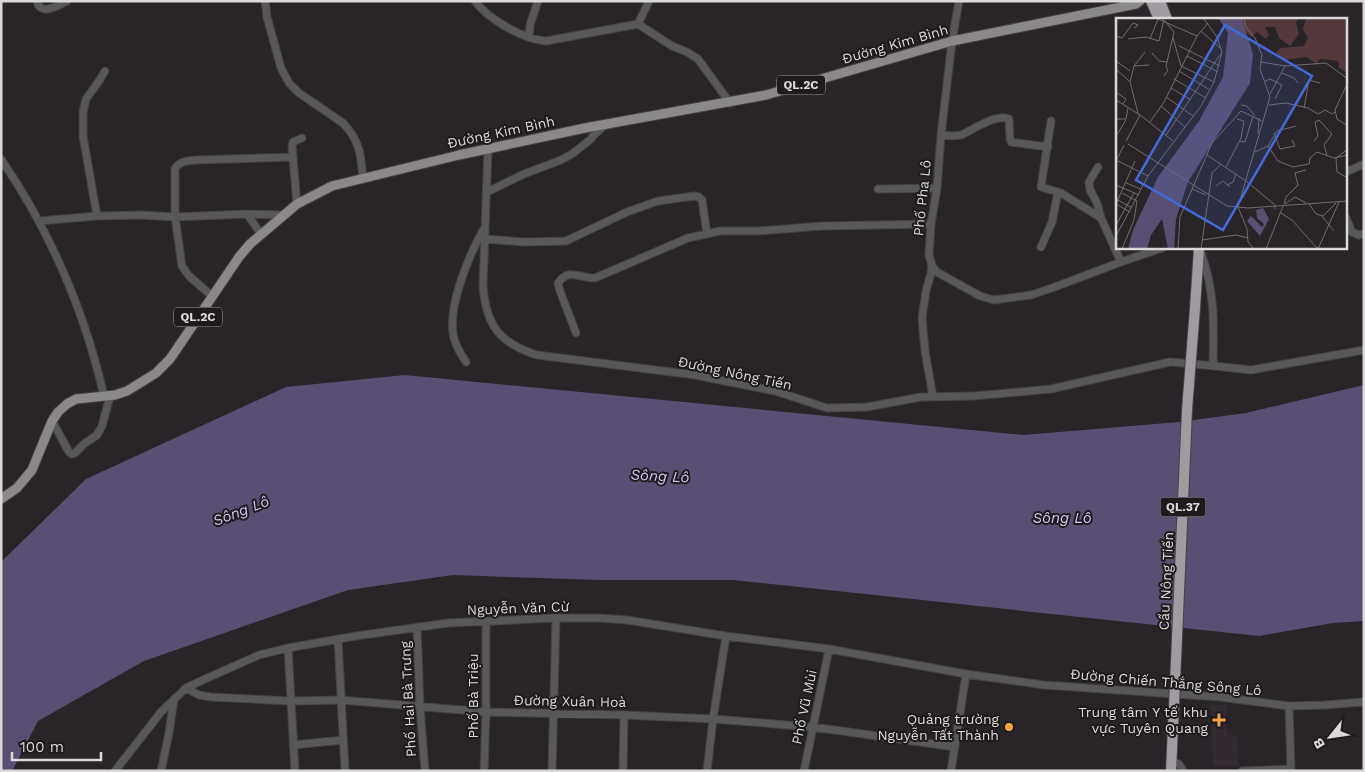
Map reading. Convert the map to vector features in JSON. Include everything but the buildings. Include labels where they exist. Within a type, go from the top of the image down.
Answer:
[{"type":"highway","points":[[1151,1],[1159,18]]},
{"type":"highway","points":[[1160,1],[1168,18]]},
{"type":"highway","name":"Cầu Nông Tiến","points":[[1171,766],[1187,410],[1199,249]]},
{"type":"main road","name":"Đường Kim Bình","points":[[1,499],[17,488],[32,470],[52,421],[62,408],[76,399],[127,392],[141,384],[164,366],[239,257],[250,244],[297,204],[332,186],[488,148],[585,128],[730,103],[782,91],[952,41],[1136,4],[1140,1]]},
{"type":"street","points":[[37,1],[38,6],[44,9],[52,8],[67,1]]},
{"type":"street","points":[[264,1],[282,68],[289,83],[298,93],[349,130],[361,156],[362,179]]},
{"type":"street","points":[[475,1],[496,21],[536,41],[546,41],[638,24],[672,46],[698,59],[730,103]]},
{"type":"street","points":[[529,37],[530,25],[538,1]]},
{"type":"street","points":[[638,24],[649,1]]},
{"type":"street","name":"Phố Pha Lô","points":[[933,397],[922,318],[932,266],[929,255],[931,224],[937,188],[952,41],[959,1]]},
{"type":"street","points":[[97,216],[83,136],[83,112],[86,100],[105,71]]},
{"type":"street","points":[[941,135],[958,136],[988,121],[1006,118],[1009,119],[1010,139],[1012,142],[1048,147]]},
{"type":"street","points":[[1051,121],[1041,187],[1061,192],[1101,218]]},
{"type":"street","points":[[486,192],[524,174],[561,160],[591,139],[605,125]]},
{"type":"street","points":[[585,128],[592,137]]},
{"type":"street","points":[[297,204],[292,146],[293,142],[302,138]]},
{"type":"street","name":"Đường Nông Tiến","points":[[488,148],[484,301],[496,331],[507,342],[537,355],[695,375],[774,391],[827,408],[866,407],[921,397],[974,396],[1051,389],[1170,362],[1251,370],[1364,350]]},
{"type":"street","points":[[212,296],[189,276],[182,266],[176,217],[176,166],[185,161],[196,160],[293,157]]},
{"type":"street","points":[[1,159],[39,221],[57,260],[93,351],[107,396],[102,426],[97,435],[75,453],[72,454],[70,452],[52,421]]},
{"type":"street","points":[[1348,171],[1364,164]]},
{"type":"street","points":[[1098,167],[1089,186],[1121,262]]},
{"type":"street","points":[[878,189],[937,188]]},
{"type":"street","points":[[1041,247],[1052,222],[1058,192]]},
{"type":"street","points":[[485,239],[525,242],[566,241],[627,212],[658,201],[694,196],[702,200],[707,234]]},
{"type":"street","points":[[39,221],[141,214],[176,217],[247,214],[283,215]]},
{"type":"street","points":[[247,214],[261,234]]},
{"type":"street","points":[[1348,223],[1352,232],[1364,234]]},
{"type":"street","points":[[576,332],[560,291],[558,283],[560,280],[572,274],[595,278],[688,238],[720,231],[758,231],[822,226],[931,224]]},
{"type":"street","points":[[466,362],[453,337],[452,319],[454,304],[469,257],[485,227]]},
{"type":"street","points":[[932,266],[937,272],[980,296],[994,300],[1031,295],[1159,249]]},
{"type":"street","points":[[1199,249],[1208,278],[1214,318],[1213,366]]},
{"type":"street","points":[[552,771],[556,618]]},
{"type":"street","name":"Nguyễn Văn Cừ","points":[[115,771],[161,712],[186,688],[259,655],[288,648],[448,623],[556,618],[627,620],[726,636],[829,649],[966,674]]},
{"type":"street","name":"Phố Bà Triệu","points":[[484,771],[486,621]]},
{"type":"street","name":"Phố Hai Bà Trưng","points":[[418,627],[424,771]]},
{"type":"street","points":[[707,771],[726,636]]},
{"type":"street","points":[[338,640],[345,771]]},
{"type":"street","points":[[288,648],[295,771]]},
{"type":"street","name":"Phố Vũ Mùi","points":[[804,771],[829,649]]},
{"type":"street","points":[[951,771],[966,674]]},
{"type":"street","name":"Đường Chiến Thắng Sông Lô","points":[[966,674],[1044,685],[1220,698],[1289,706],[1364,702]]},
{"type":"street","name":"Đường Xuân Hoà","points":[[186,688],[199,695],[211,697],[291,702],[341,700],[486,712],[713,719],[813,727],[955,747]]},
{"type":"street","points":[[161,771],[174,698]]},
{"type":"street","points":[[1242,771],[1291,770],[1289,706]]},
{"type":"street","points":[[623,771],[624,715]]},
{"type":"street","points":[[293,745],[343,740]]},
{"type":"street","points":[[1171,766],[1178,764],[1182,771]]},
{"type":"shaded area","name":"Trung tâm Y tế khu vực Tuyên Quang","points":[[1226,704],[1227,735],[1237,735],[1239,766],[1213,766],[1211,705]]},
{"type":"water","name":"Sông Lô","points":[[405,375],[1023,435],[1179,422],[1246,413],[1364,385],[1364,621],[1333,623],[1259,636],[733,580],[599,580],[453,575],[348,590],[144,661],[38,721],[12,771],[1,771],[1,562],[86,479],[286,387]]},
{"type":"place","name":"Trung tâm Y tế khu vực Tuyên Quang","points":[[1219,720]]},
{"type":"place","name":"Quảng trường Nguyễn Tất Thành","points":[[1009,727]]}]
